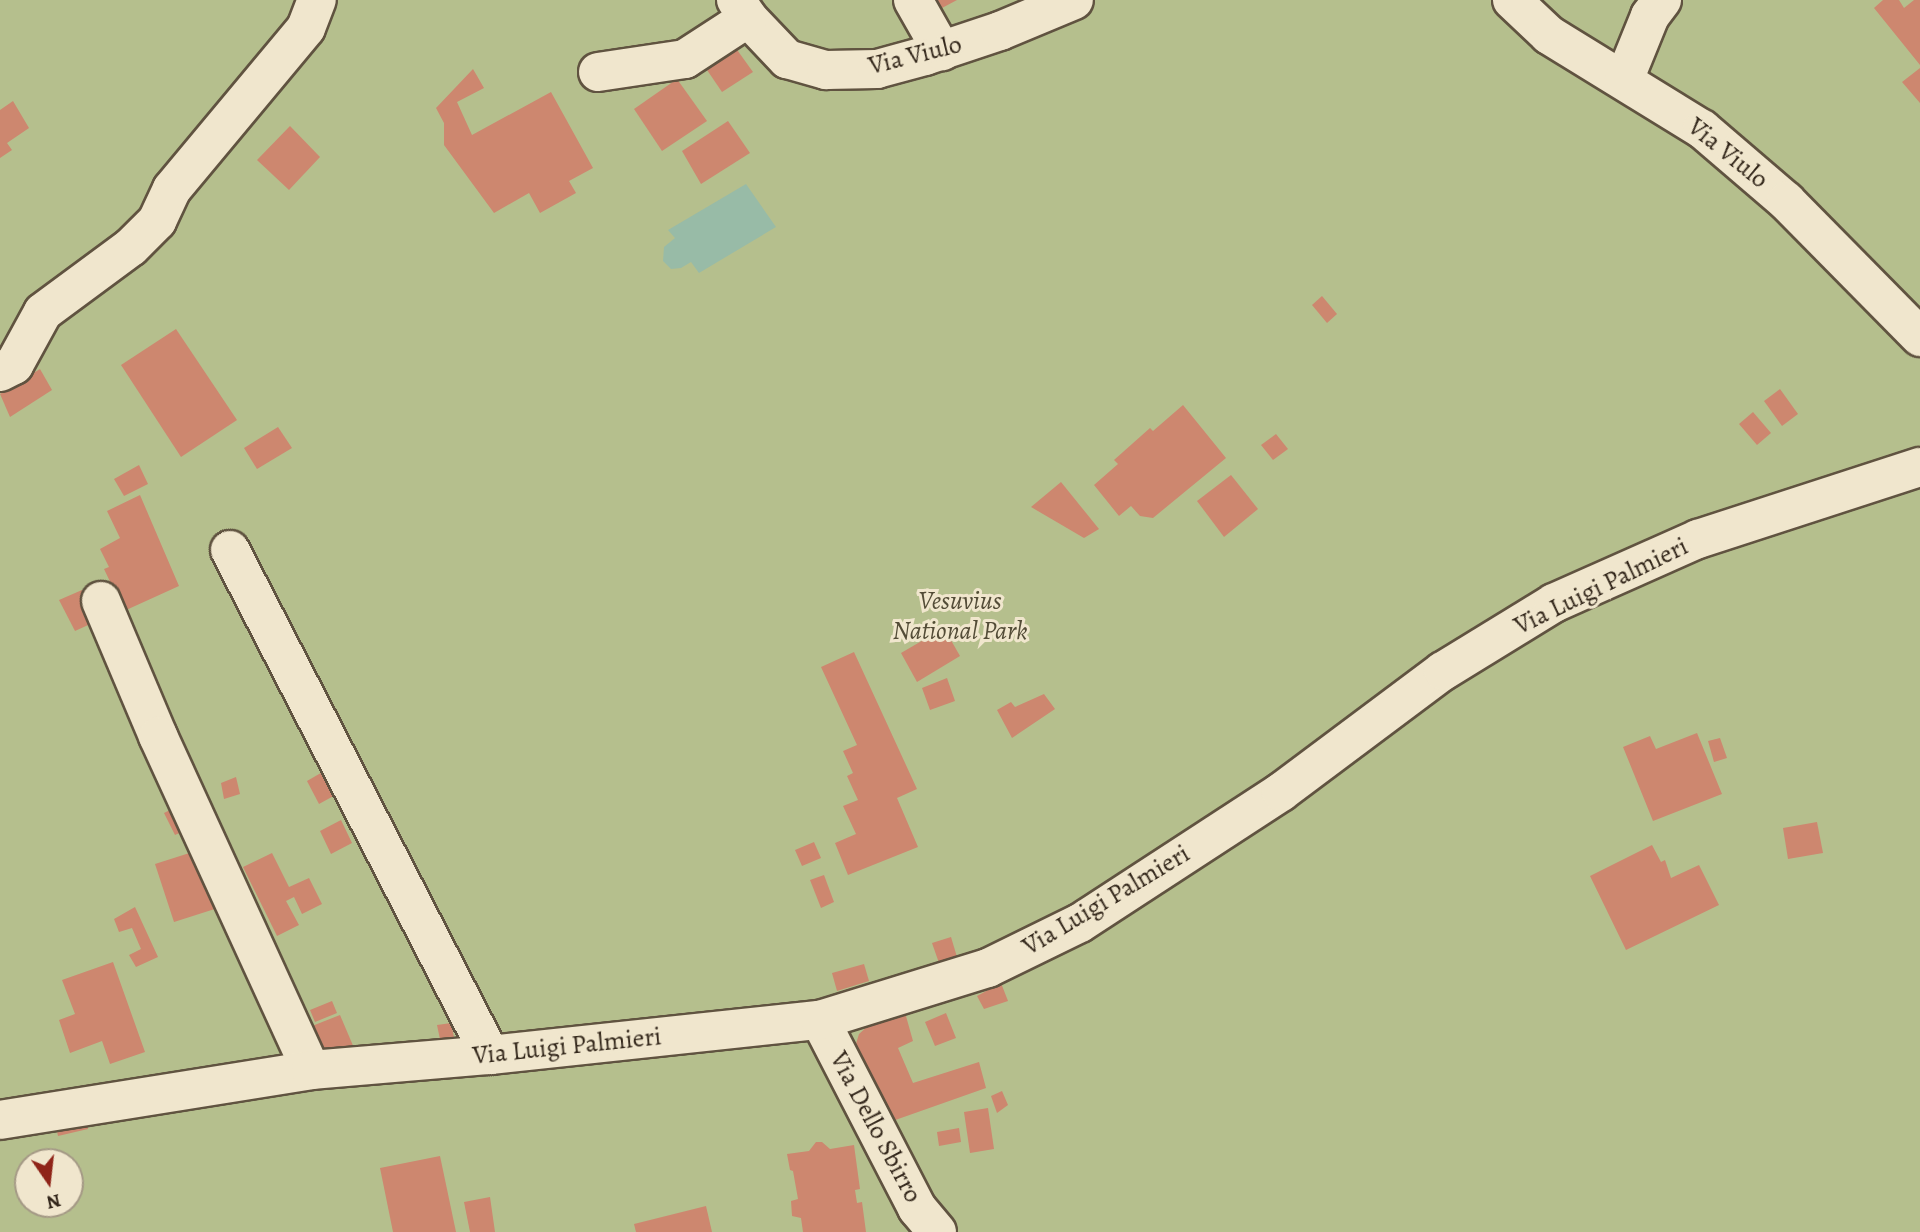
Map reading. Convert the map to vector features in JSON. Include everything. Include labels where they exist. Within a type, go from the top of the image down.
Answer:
[{"type":"street","points":[[0,372],[15,365],[43,312],[131,247],[158,221],[172,189],[306,27],[317,0]]},
{"type":"street","points":[[913,0],[942,51]]},
{"type":"street","name":"Via Viulo","points":[[742,9],[787,59],[825,70],[877,69],[1000,31],[1074,0]]},
{"type":"street","name":"Via Viulo","points":[[1512,0],[1549,35],[1702,129],[1786,201],[1920,337]]},
{"type":"street","points":[[1625,80],[1650,16],[1662,0]]},
{"type":"street","points":[[598,72],[685,59],[742,9]]},
{"type":"street","name":"Via Luigi Palmieri","points":[[0,1120],[311,1070],[490,1055],[820,1020],[988,968],[1080,923],[1281,792],[1443,671],[1554,603],[1698,539],[1920,467]]},
{"type":"street","points":[[230,550],[490,1055]]},
{"type":"street","points":[[101,601],[158,736],[311,1070]]},
{"type":"street","name":"Via Dello Sbirro","points":[[820,1020],[917,1208],[937,1232]]},
{"type":"green space","name":"Vesuvius National Park","points":[[0,0],[1920,0],[1920,1232],[0,1232]]},
{"type":"shaded area","points":[[746,184],[776,227],[699,273],[691,262],[681,268],[671,269],[663,261],[664,247],[675,238],[668,230]]},
{"type":"building","points":[[937,0],[957,0],[942,8]]},
{"type":"building","points":[[1883,0],[1899,0],[1904,8],[1914,0],[1920,0],[1920,65],[1874,8]]},
{"type":"building","points":[[735,47],[753,72],[722,92],[705,67]]},
{"type":"building","points":[[1920,68],[1920,103],[1902,82]]},
{"type":"building","points":[[473,69],[484,88],[457,102],[472,135],[551,92],[593,168],[569,181],[576,193],[540,213],[529,193],[494,213],[444,145],[444,123],[436,108]]},
{"type":"building","points":[[677,79],[707,121],[662,151],[634,109]]},
{"type":"building","points":[[13,101],[29,128],[7,143],[12,150],[0,158],[0,110]]},
{"type":"building","points":[[728,121],[750,153],[701,184],[682,151]]},
{"type":"building","points":[[290,126],[320,157],[289,190],[257,160]]},
{"type":"building","points":[[1322,296],[1337,314],[1327,323],[1312,305]]},
{"type":"building","points":[[176,329],[237,420],[181,457],[121,365]]},
{"type":"building","points":[[40,369],[52,390],[10,417],[0,394]]},
{"type":"building","points":[[1780,389],[1798,414],[1782,426],[1764,401]]},
{"type":"building","points":[[1183,405],[1226,458],[1153,518],[1140,516],[1131,506],[1119,516],[1094,485],[1118,464],[1114,460],[1150,428],[1153,431]]},
{"type":"building","points":[[1753,412],[1771,433],[1757,445],[1739,424]]},
{"type":"building","points":[[278,427],[292,448],[257,469],[244,448]]},
{"type":"building","points":[[1276,434],[1288,449],[1273,460],[1261,445]]},
{"type":"building","points":[[139,465],[148,484],[124,496],[114,479]]},
{"type":"building","points":[[1231,475],[1258,509],[1224,537],[1197,501]]},
{"type":"building","points":[[1061,482],[1099,529],[1084,538],[1031,507]]},
{"type":"building","points":[[140,495],[179,586],[124,611],[104,569],[109,567],[100,549],[120,538],[107,511]]},
{"type":"building","points":[[82,590],[97,621],[75,631],[59,600]]},
{"type":"building","points":[[944,628],[960,656],[917,682],[901,653]]},
{"type":"building","points":[[854,652],[917,789],[897,798],[918,847],[848,875],[835,843],[856,834],[843,806],[858,800],[847,776],[853,773],[843,751],[857,745],[821,667]]},
{"type":"building","points":[[947,678],[955,701],[930,710],[922,688]]},
{"type":"building","points":[[1044,694],[1055,709],[1012,738],[997,710],[1011,702],[1015,707]]},
{"type":"building","points":[[1697,733],[1722,794],[1653,821],[1623,747],[1650,736],[1656,749]]},
{"type":"building","points":[[1720,738],[1727,758],[1714,762],[1708,741]]},
{"type":"building","points":[[326,770],[339,793],[319,804],[307,781]]},
{"type":"building","points":[[236,777],[240,794],[224,799],[221,783]]},
{"type":"building","points":[[184,803],[195,826],[175,835],[164,813]]},
{"type":"building","points":[[341,820],[352,843],[331,854],[320,831]]},
{"type":"building","points":[[1817,822],[1823,853],[1788,859],[1783,828]]},
{"type":"building","points":[[814,842],[821,858],[802,866],[795,850]]},
{"type":"building","points":[[1652,845],[1661,862],[1665,860],[1671,878],[1699,865],[1719,905],[1626,950],[1590,876]]},
{"type":"building","points":[[202,849],[221,907],[174,922],[155,864]]},
{"type":"building","points":[[272,853],[289,887],[309,878],[322,904],[302,914],[294,897],[286,901],[299,925],[277,936],[243,867]]},
{"type":"building","points":[[824,875],[834,902],[821,908],[810,880]]},
{"type":"building","points":[[135,907],[158,957],[136,967],[129,955],[141,949],[132,928],[119,932],[114,919]]},
{"type":"building","points":[[951,937],[957,957],[939,963],[932,943]]},
{"type":"building","points":[[113,962],[145,1052],[110,1064],[102,1041],[70,1053],[59,1020],[75,1014],[62,980]]},
{"type":"building","points":[[864,964],[869,981],[837,991],[832,973]]},
{"type":"building","points":[[1001,983],[1008,1001],[984,1009],[977,996]]},
{"type":"building","points":[[332,1001],[337,1013],[315,1022],[310,1010]]},
{"type":"building","points":[[904,1009],[913,1041],[898,1048],[913,1083],[979,1062],[986,1088],[884,1124],[851,1060],[859,1034],[869,1025]]},
{"type":"building","points":[[946,1013],[956,1038],[935,1046],[925,1022]]},
{"type":"building","points":[[340,1015],[357,1055],[320,1051],[307,1028]]},
{"type":"building","points":[[451,1023],[455,1042],[441,1044],[437,1025]]},
{"type":"building","points":[[1002,1091],[1008,1105],[997,1113],[991,1096]]},
{"type":"building","points":[[988,1108],[994,1149],[970,1153],[964,1112]]},
{"type":"building","points":[[85,1117],[88,1129],[58,1136],[55,1122]]},
{"type":"building","points":[[959,1128],[961,1142],[939,1146],[937,1132]]},
{"type":"building","points":[[816,1142],[822,1142],[830,1149],[854,1145],[860,1189],[855,1190],[857,1203],[862,1202],[866,1232],[803,1232],[801,1218],[792,1216],[791,1201],[798,1199],[787,1154],[809,1151]]},
{"type":"building","points":[[440,1156],[456,1232],[393,1232],[380,1168]]},
{"type":"building","points":[[490,1197],[495,1232],[470,1232],[464,1202]]},
{"type":"building","points":[[706,1206],[712,1232],[636,1232],[634,1224]]}]
